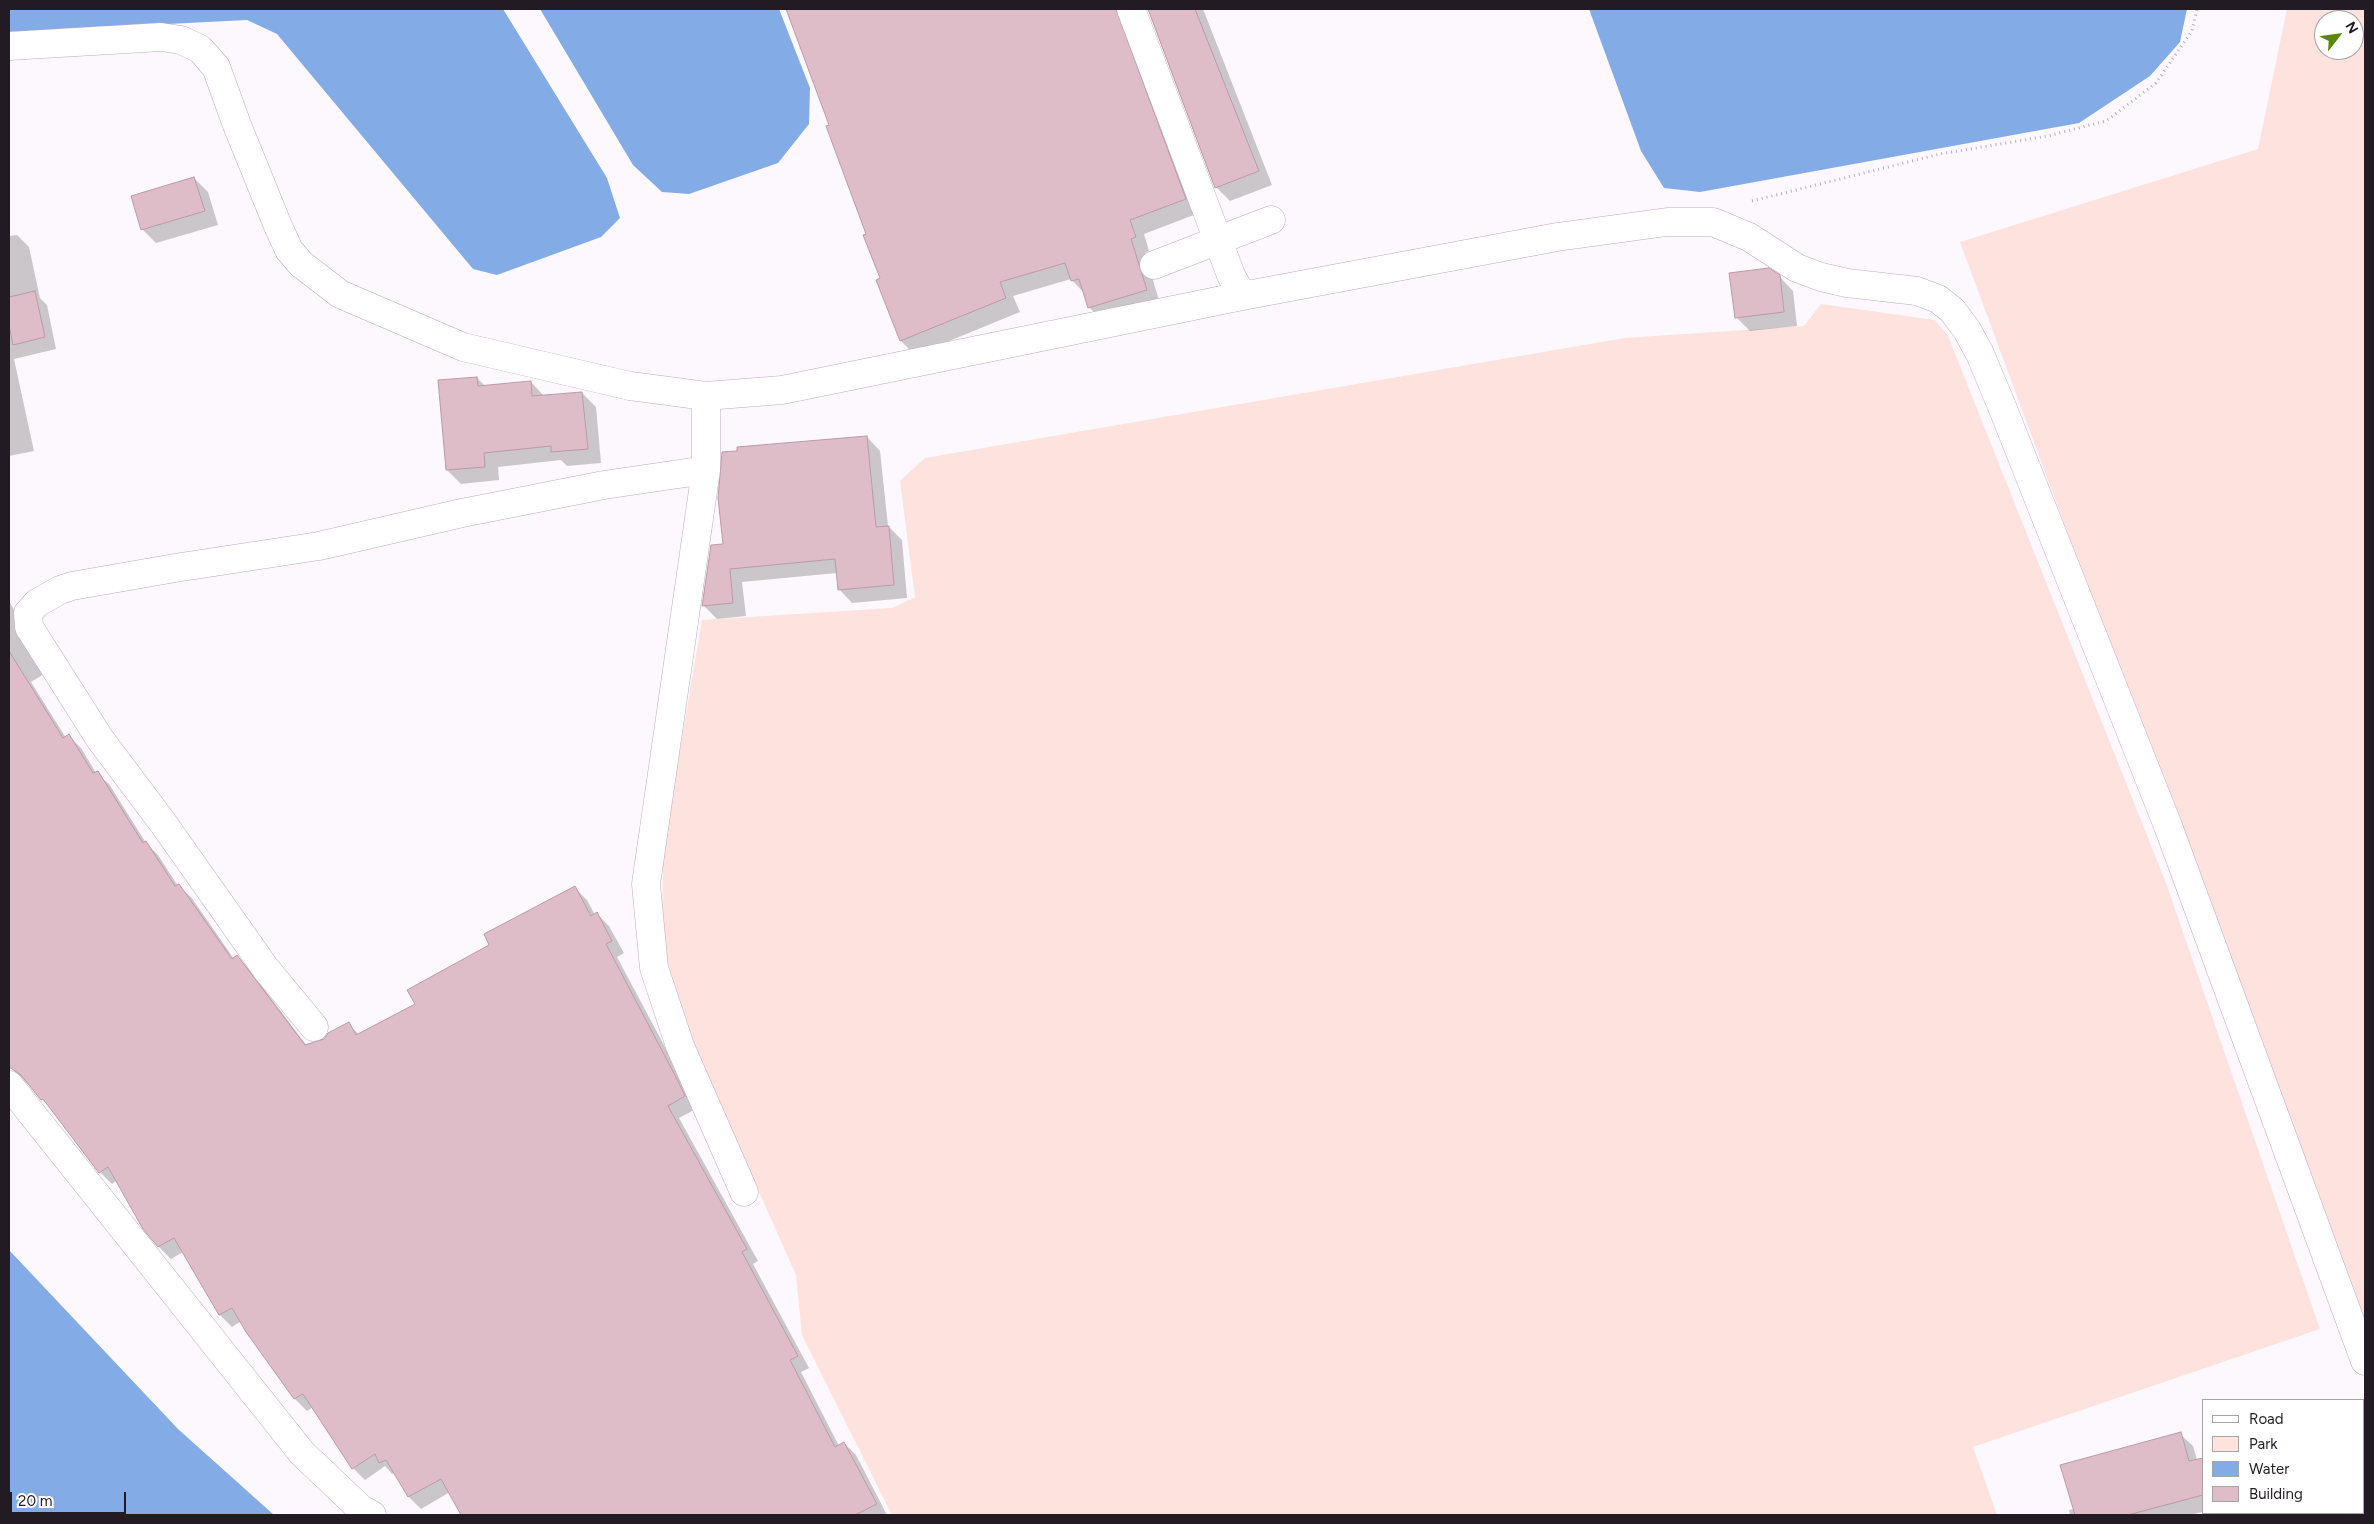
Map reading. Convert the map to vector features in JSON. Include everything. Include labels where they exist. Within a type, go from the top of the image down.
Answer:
[{"type":"street","points":[[1131,9],[1218,240],[1242,296]]},
{"type":"street","points":[[9,46],[161,37],[181,40],[200,49],[216,67],[237,125],[289,250],[301,264],[340,294],[462,347],[630,386],[706,407],[1242,296],[1557,237],[1666,222],[1713,222],[1749,237],[1798,268],[1821,277],[1847,283],[1917,291],[1938,299],[1952,310],[1967,330],[1980,354],[2168,826],[2365,1360]]},
{"type":"street","points":[[1154,265],[1271,220]]},
{"type":"street","points":[[706,407],[706,464],[646,884],[654,968],[680,1046],[744,1192]]},
{"type":"street","points":[[314,1027],[266,969],[163,823],[100,740],[29,627],[28,613],[37,603],[72,586],[165,569],[319,546],[471,511],[706,464]]},
{"type":"street","points":[[9,1085],[302,1453],[361,1509],[372,1515]]},
{"type":"path","points":[[1751,201],[1940,154],[2048,136],[2106,120],[2156,83],[2192,31],[2197,9]]},
{"type":"green space","points":[[2287,9],[2365,9],[2365,1338],[1960,242],[2258,149]]},
{"type":"green space","points":[[1821,304],[1935,320],[1948,336],[2166,883],[2320,1329],[1973,1447],[1997,1515],[892,1515],[802,1335],[796,1275],[674,1001],[662,926],[663,849],[702,620],[892,608],[915,597],[900,481],[925,458],[1625,338],[1804,326]]},
{"type":"water","points":[[9,9],[503,9],[607,178],[620,218],[601,237],[497,275],[473,269],[277,34],[247,20],[9,32]]},
{"type":"water","points":[[540,9],[779,9],[810,88],[809,124],[778,163],[689,194],[662,192],[633,165]]},
{"type":"water","points":[[1589,9],[2187,9],[2180,42],[2150,76],[2079,123],[1700,192],[1664,188],[1641,151]]},
{"type":"water","points":[[9,1250],[178,1429],[274,1515],[9,1515]]},
{"type":"building","points":[[786,9],[1116,9],[1186,199],[1130,220],[1136,237],[1131,239],[1147,290],[1088,308],[1079,279],[1071,281],[1065,263],[1000,282],[1006,298],[900,341],[876,280],[880,278],[863,235],[866,234],[826,126],[829,125]]},
{"type":"building","points":[[1148,9],[1195,9],[1259,171],[1215,188]]},
{"type":"building","points":[[194,177],[205,211],[141,230],[131,196]]},
{"type":"building","points":[[1769,268],[1780,275],[1784,312],[1735,318],[1729,273]]},
{"type":"building","points":[[35,291],[45,337],[13,345],[9,325],[9,297]]},
{"type":"building","points":[[477,377],[478,386],[531,381],[532,396],[582,392],[588,449],[551,452],[551,446],[484,453],[485,467],[446,470],[438,380]]},
{"type":"building","points":[[867,436],[876,527],[889,526],[894,585],[838,590],[835,559],[730,569],[733,603],[702,606],[711,545],[723,544],[718,498],[722,452],[737,451],[737,447]]},
{"type":"building","points":[[9,651],[63,738],[69,734],[93,773],[98,771],[143,843],[146,841],[175,886],[179,884],[232,959],[237,955],[305,1045],[324,1039],[328,1033],[349,1022],[356,1035],[415,1004],[407,990],[489,945],[484,934],[575,886],[591,916],[597,912],[612,941],[606,944],[685,1096],[668,1106],[747,1249],[742,1252],[798,1356],[790,1360],[835,1447],[844,1442],[877,1504],[855,1515],[461,1515],[441,1479],[408,1497],[386,1460],[379,1463],[375,1454],[352,1469],[303,1394],[294,1399],[246,1332],[232,1308],[219,1315],[174,1238],[158,1247],[143,1229],[108,1167],[99,1173],[43,1099],[41,1100],[21,1075],[9,1067]]},
{"type":"building","points":[[2181,1432],[2189,1461],[2202,1458],[2202,1495],[2128,1515],[2075,1515],[2060,1465]]}]
